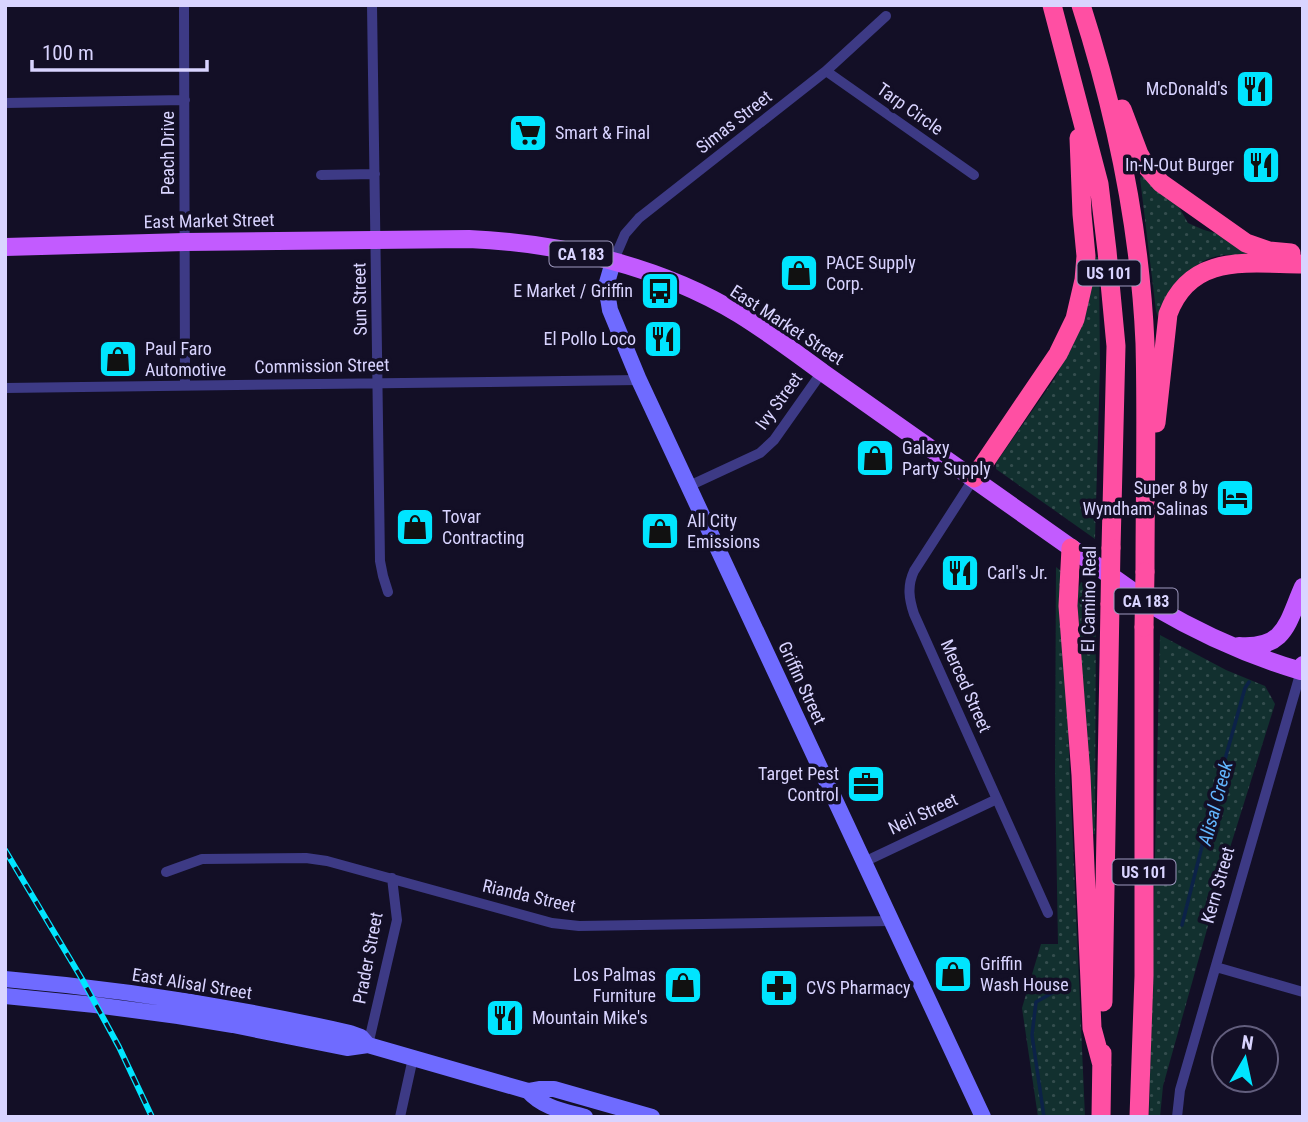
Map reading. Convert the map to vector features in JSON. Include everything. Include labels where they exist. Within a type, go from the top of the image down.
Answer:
[{"type":"highway","name":"El Camino Real","points":[[1052,5],[1099,184],[1116,346],[1101,1117]]},
{"type":"highway","name":"US 101","points":[[1081,5],[1120,149],[1137,260],[1144,341],[1144,976],[1139,1117]]},
{"type":"highway","points":[[1092,38],[1111,71],[1134,144],[1153,175],[1172,192],[1246,243],[1269,251],[1303,253]]},
{"type":"highway","points":[[974,478],[1058,354],[1080,298],[1086,256],[1077,102]]},
{"type":"highway","points":[[1145,522],[1167,323],[1174,300],[1190,281],[1212,268],[1232,264],[1303,264]]},
{"type":"highway","points":[[1071,548],[1068,606],[1081,775],[1092,1028],[1102,1065]]},
{"type":"main road","name":"East Market Street","points":[[5,247],[376,239],[497,240],[588,255],[649,272],[737,313],[779,340],[1155,607],[1227,644],[1263,659],[1302,669]]},
{"type":"main road","name":"Griffin Street","points":[[613,262],[606,286],[610,310],[639,380],[983,1117]]},
{"type":"main road","points":[[1227,644],[1258,646],[1275,640],[1284,629],[1303,587]]},
{"type":"main road","name":"East Alisal Street","points":[[5,979],[139,994],[234,1009],[350,1033],[360,1037],[368,1045]]},
{"type":"main road","name":"East Alisal Street","points":[[5,996],[95,1004],[178,1016],[347,1048],[368,1045],[528,1091],[554,1089],[652,1117]]},
{"type":"main road","name":"East Alisal Street","points":[[528,1091],[546,1105],[585,1117]]},
{"type":"street","name":"Peach Drive","points":[[184,5],[186,385]]},
{"type":"street","name":"Sun Street","points":[[373,5],[380,561],[388,592]]},
{"type":"street","name":"Simas Street","points":[[613,262],[625,234],[639,218],[826,71],[886,16]]},
{"type":"street","name":"Tarp Circle","points":[[826,71],[974,175]]},
{"type":"street","points":[[5,103],[185,100]]},
{"type":"street","points":[[321,175],[375,174]]},
{"type":"street","name":"Ivy Street","points":[[688,486],[760,453],[774,440],[822,372]]},
{"type":"street","name":"Commission Street","points":[[5,388],[639,380]]},
{"type":"street","name":"Merced Street","points":[[974,478],[915,571],[910,584],[910,599],[914,614],[1048,913]]},
{"type":"street","name":"Kern Street","points":[[1177,1117],[1180,1090],[1302,669]]},
{"type":"street","name":"Neil Street","points":[[864,862],[997,799]]},
{"type":"street","name":"Rianda Street","points":[[166,872],[202,859],[306,858],[392,878],[540,920],[579,926],[892,921]]},
{"type":"street","name":"Prader Street","points":[[368,1045],[397,920],[392,878]]},
{"type":"street","points":[[1216,967],[1303,992]]},
{"type":"street","points":[[400,1117],[413,1058]]},
{"type":"green space","points":[[1144,174],[1176,202],[1188,223],[1226,236],[1246,252],[1246,256],[1212,257],[1201,262],[1184,277],[1158,317],[1140,178]]},
{"type":"green space","points":[[1090,257],[1099,257],[1100,367],[1095,539],[996,469],[996,463],[1055,378],[1069,350]]},
{"type":"green space","points":[[1056,567],[1061,571],[1085,1117],[1038,1117],[1022,1008],[1041,944],[1058,944]]},
{"type":"green space","points":[[1081,582],[1096,591],[1095,834],[1089,835],[1077,592]]},
{"type":"green space","points":[[1160,635],[1226,670],[1265,686],[1275,704],[1229,851],[1163,1086],[1160,1117],[1149,1117]]},
{"type":"waterway","name":"Alisal Creek","points":[[1182,925],[1215,795],[1245,688],[1249,682]]},
{"type":"waterway","name":"Alisal Creek","points":[[1044,1117],[1032,1035],[1036,1002],[1052,993]]},
{"type":"railway","points":[[5,850],[82,979],[119,1047],[152,1117]]},
{"type":"place","name":"McDonald's","points":[[1255,89]]},
{"type":"place","name":"Smart & Final","points":[[528,133]]},
{"type":"place","name":"In-N-Out Burger","points":[[1261,165]]},
{"type":"place","name":"PACE Supply Corp.","points":[[799,273]]},
{"type":"place","name":"E Market / Griffin","points":[[660,291]]},
{"type":"place","name":"El Pollo Loco","points":[[663,339]]},
{"type":"place","name":"Paul Faro Automotive","points":[[118,359]]},
{"type":"place","name":"Galaxy Party Supply","points":[[875,458]]},
{"type":"place","name":"Super 8 by Wyndham Salinas","points":[[1235,498]]},
{"type":"place","name":"Tovar Contracting","points":[[415,527]]},
{"type":"place","name":"All City Emissions","points":[[660,531]]},
{"type":"place","name":"Carl's Jr.","points":[[960,573]]},
{"type":"place","name":"Target Pest Control","points":[[866,784]]},
{"type":"place","name":"Griffin Wash House","points":[[953,974]]},
{"type":"place","name":"Los Palmas Furniture","points":[[683,985]]},
{"type":"place","name":"CVS Pharmacy","points":[[779,988]]},
{"type":"place","name":"Mountain Mike's","points":[[505,1018]]}]
